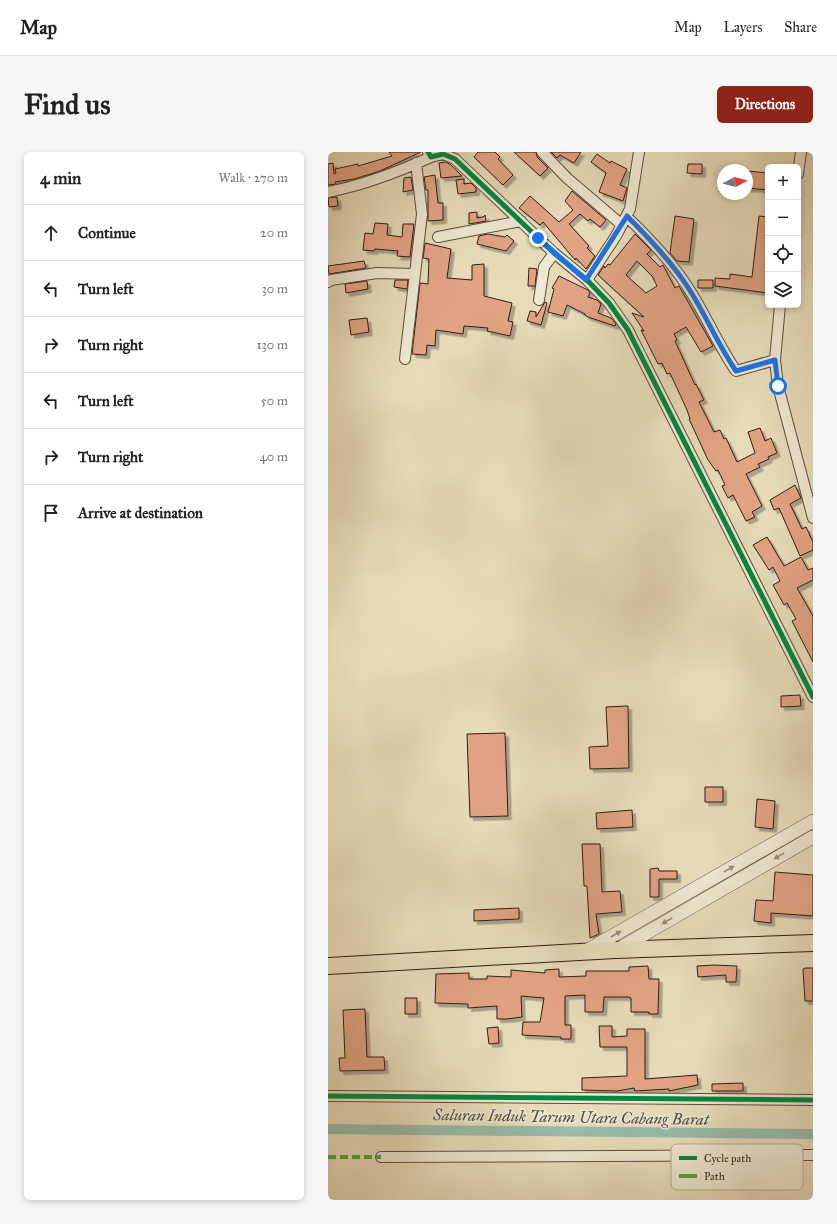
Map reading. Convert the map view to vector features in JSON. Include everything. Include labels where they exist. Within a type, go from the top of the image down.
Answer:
[{"type":"main road","points":[[328,966],[615,950],[813,943]]},
{"type":"street","points":[[542,152],[567,178],[651,240],[687,285],[724,353],[736,371],[775,360]]},
{"type":"street","points":[[586,280],[625,221],[632,202],[638,152]]},
{"type":"street","points":[[799,164],[801,152]]},
{"type":"street","points":[[328,192],[355,187],[416,163],[429,154],[443,154],[456,159],[554,253],[586,280],[609,303],[628,330],[813,697]]},
{"type":"street","points":[[405,359],[422,214],[416,163]]},
{"type":"street","points":[[438,237],[521,221]]},
{"type":"street","points":[[539,300],[544,267],[554,253]]},
{"type":"street","points":[[328,282],[331,280],[377,273],[415,274]]},
{"type":"street","points":[[780,308],[775,360],[778,386],[813,518]]},
{"type":"street","points":[[582,953],[813,821]]},
{"type":"street","points":[[615,950],[813,837]]},
{"type":"street","points":[[328,1096],[813,1100]]},
{"type":"street","points":[[803,1155],[813,1155]]},
{"type":"street","points":[[381,1157],[671,1156]]},
{"type":"building","points":[[389,152],[421,152],[380,171],[328,185],[328,164],[333,163],[334,174],[336,173],[335,169],[358,164],[358,166],[392,156]]},
{"type":"building","points":[[478,152],[495,152],[500,157],[498,159],[513,175],[503,185],[474,157]]},
{"type":"building","points":[[514,152],[536,152],[537,157],[548,168],[540,176]]},
{"type":"building","points":[[551,152],[581,152],[574,163],[560,155],[557,158]]},
{"type":"building","points":[[597,154],[610,163],[611,161],[627,169],[620,185],[627,188],[623,201],[599,192],[606,173],[591,162]]},
{"type":"building","points":[[446,162],[462,176],[441,178],[439,163]]},
{"type":"building","points":[[688,164],[702,164],[702,174],[687,173]]},
{"type":"building","points":[[753,172],[765,173],[765,190],[753,189]]},
{"type":"building","points":[[435,175],[438,203],[443,203],[443,220],[428,221],[428,190],[426,190],[424,177]]},
{"type":"building","points":[[411,177],[413,190],[403,192],[404,178]]},
{"type":"building","points":[[464,179],[464,184],[471,183],[476,188],[476,192],[458,194],[456,180]]},
{"type":"building","points":[[572,191],[606,220],[600,227],[590,219],[588,221],[580,214],[569,224],[589,246],[587,248],[595,256],[586,269],[576,258],[575,260],[543,222],[540,225],[519,208],[530,196],[559,222],[573,210],[565,201]]},
{"type":"building","points":[[337,197],[338,206],[329,207],[328,198]]},
{"type":"building","points":[[477,212],[477,218],[485,215],[486,221],[469,224],[469,213]]},
{"type":"building","points":[[675,216],[694,219],[689,262],[677,261],[670,253]]},
{"type":"building","points":[[759,216],[765,217],[765,293],[715,286],[715,278],[730,279],[730,274],[752,277]]},
{"type":"building","points":[[375,223],[388,224],[387,235],[402,237],[403,224],[414,224],[410,257],[397,256],[398,251],[375,249],[374,251],[363,250],[365,233],[373,234]]},
{"type":"building","points":[[488,234],[505,237],[507,235],[514,241],[506,251],[477,244],[479,236]]},
{"type":"building","points":[[635,234],[651,250],[647,254],[660,267],[663,265],[675,288],[679,286],[713,346],[701,352],[686,327],[674,334],[677,340],[675,341],[695,385],[696,384],[704,400],[699,402],[714,432],[720,430],[724,439],[726,438],[737,462],[755,453],[748,432],[760,428],[765,441],[771,438],[777,453],[758,464],[760,467],[746,474],[762,506],[752,512],[755,517],[746,521],[733,495],[728,498],[722,486],[725,485],[718,470],[716,471],[708,460],[670,373],[667,374],[662,363],[658,364],[641,330],[644,331],[632,313],[644,317],[598,275],[604,266],[605,268],[608,264],[610,265]],"holes":[[[637,261],[652,276],[657,286],[646,293],[626,275]]]},
{"type":"building","points":[[425,243],[451,249],[447,278],[472,280],[472,265],[484,264],[484,296],[512,303],[508,321],[513,322],[510,336],[487,331],[488,328],[464,326],[463,334],[436,330],[435,346],[427,345],[426,355],[412,354],[420,283],[428,284],[429,259],[423,258]]},
{"type":"building","points":[[364,261],[366,268],[329,274],[328,266]]},
{"type":"building","points":[[529,268],[537,269],[535,286],[528,286]]},
{"type":"building","points":[[559,276],[588,290],[590,293],[588,297],[597,300],[601,304],[598,313],[611,318],[616,324],[615,326],[588,317],[567,305],[563,316],[548,312],[554,289],[552,288]]},
{"type":"building","points":[[395,280],[408,280],[407,289],[394,287]]},
{"type":"building","points":[[698,280],[713,280],[713,288],[698,288]]},
{"type":"building","points":[[367,281],[368,289],[346,293],[345,284]]},
{"type":"building","points":[[545,302],[547,303],[541,325],[527,321],[530,311],[536,312],[536,317]]},
{"type":"building","points":[[367,318],[369,332],[351,335],[349,320]]},
{"type":"building","points":[[795,485],[801,498],[790,504],[802,529],[806,527],[813,542],[813,550],[800,556],[779,508],[774,510],[770,500]]},
{"type":"building","points":[[767,537],[784,566],[801,557],[808,570],[813,568],[813,580],[797,588],[813,616],[813,662],[792,621],[796,619],[787,603],[784,605],[773,585],[780,581],[773,567],[769,570],[753,545]]},
{"type":"building","points":[[800,695],[801,706],[781,707],[781,696]]},
{"type":"building","points":[[628,706],[629,768],[590,769],[589,747],[608,746],[606,707]]},
{"type":"building","points":[[505,733],[508,816],[470,817],[467,734]]},
{"type":"building","points":[[705,787],[723,787],[723,802],[705,802]]},
{"type":"building","points":[[757,799],[775,801],[773,829],[755,827]]},
{"type":"building","points":[[632,810],[633,827],[597,829],[596,813]]},
{"type":"building","points":[[582,844],[600,844],[602,892],[620,891],[622,912],[596,914],[599,934],[590,938],[587,886],[584,886]]},
{"type":"building","points":[[658,868],[659,871],[677,871],[677,879],[659,879],[659,897],[650,897],[650,869]]},
{"type":"building","points":[[775,872],[813,875],[813,916],[771,913],[771,923],[754,921],[756,900],[773,901]]},
{"type":"building","points":[[519,908],[519,919],[474,921],[474,910]]},
{"type":"building","points":[[648,966],[649,979],[659,979],[658,1014],[649,1014],[649,1012],[631,1012],[631,998],[628,997],[604,997],[603,1012],[585,1012],[585,995],[565,996],[565,1025],[571,1025],[571,1039],[522,1035],[523,1022],[540,1022],[544,998],[521,996],[522,1017],[507,1019],[497,1019],[497,1006],[468,1008],[468,1004],[435,1003],[436,974],[469,973],[469,979],[487,979],[487,976],[511,977],[511,970],[545,973],[545,970],[559,969],[559,977],[586,976],[586,971],[629,971],[629,967]]},
{"type":"building","points":[[697,966],[737,966],[736,982],[726,982],[726,975],[698,977]]},
{"type":"building","points":[[813,968],[813,1001],[805,1001],[803,969]]},
{"type":"building","points":[[405,998],[417,998],[417,1014],[405,1014]]},
{"type":"building","points":[[365,1009],[367,1057],[384,1057],[385,1070],[340,1071],[339,1058],[345,1058],[343,1010]]},
{"type":"building","points":[[599,1026],[612,1026],[612,1037],[627,1036],[627,1029],[645,1029],[645,1079],[697,1075],[698,1085],[669,1091],[669,1089],[635,1091],[634,1088],[617,1091],[582,1090],[582,1078],[627,1076],[627,1047],[600,1047]]},
{"type":"building","points":[[498,1027],[499,1043],[489,1044],[487,1028]]},
{"type":"building","points":[[743,1083],[743,1091],[712,1091],[712,1084]]},
{"type":"waterway","name":"Saluran Induk Tarum Utara Cabang Barat","points":[[328,1129],[813,1134]]},
{"type":"marked path","points":[[627,217],[674,267],[693,296],[736,371],[775,360]]},
{"type":"marked path","points":[[328,1157],[381,1157]]},
{"type":"cycle path","points":[[428,152],[431,157],[443,154],[455,159],[554,253],[587,280],[609,303],[628,330],[813,697]]},
{"type":"cycle path","points":[[328,1096],[813,1100]]},
{"type":"route","points":[[538,238],[586,280],[616,236],[627,216],[657,246],[687,285],[724,353],[736,371],[775,360],[778,386]]}]
